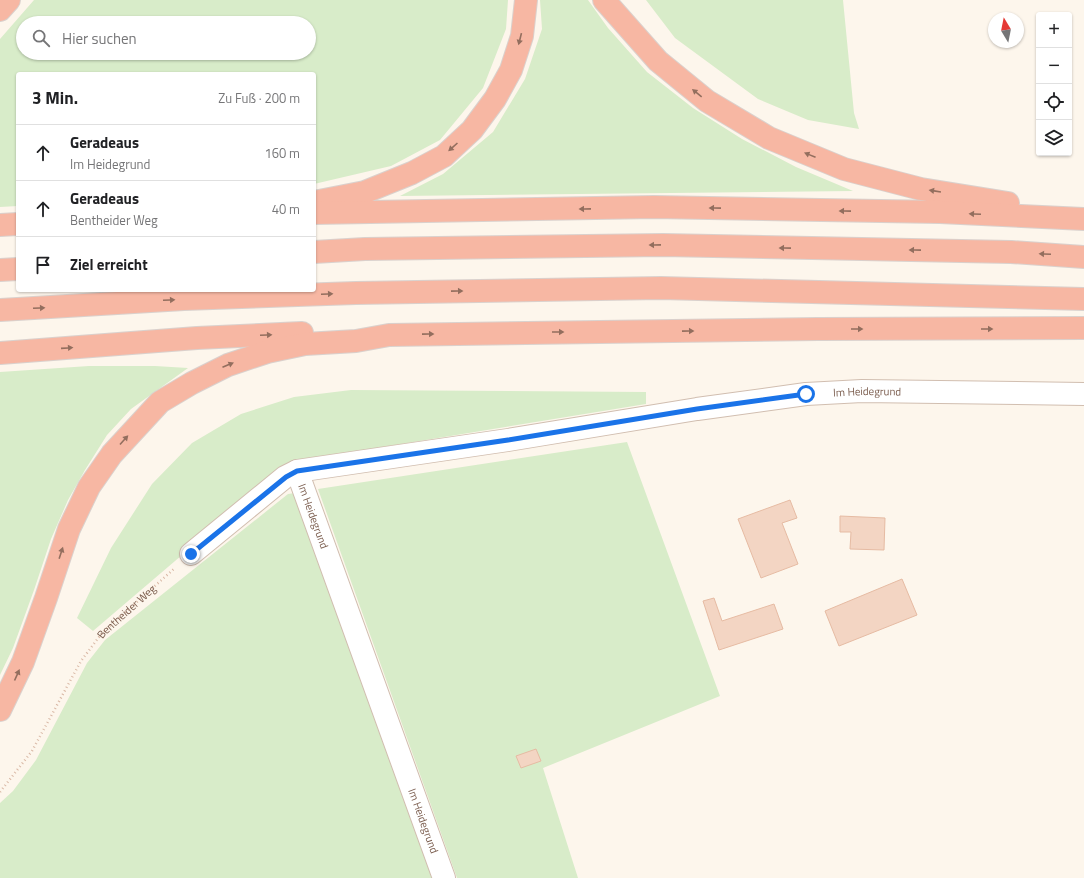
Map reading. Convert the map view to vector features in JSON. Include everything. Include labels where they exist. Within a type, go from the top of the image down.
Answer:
[{"type":"highway","points":[[0,10],[9,0]]},
{"type":"highway","points":[[316,202],[365,192],[412,173],[444,156],[472,130],[495,99],[511,70],[522,36],[526,0]]},
{"type":"highway","points":[[604,0],[658,61],[707,101],[769,138],[844,169],[921,189],[1084,214]]},
{"type":"highway","points":[[316,213],[654,208],[940,212],[1084,219]]},
{"type":"highway","points":[[0,225],[16,224]]},
{"type":"highway","points":[[316,252],[365,249],[663,245],[1011,252],[1084,257]]},
{"type":"highway","points":[[0,270],[16,269]]},
{"type":"highway","points":[[0,310],[184,299],[356,293],[661,288],[1084,299]]},
{"type":"highway","points":[[0,353],[236,336],[358,331],[389,335],[818,329],[1084,328]]},
{"type":"highway","points":[[0,710],[23,662],[69,529],[89,487],[112,454],[160,402],[192,383],[228,365],[267,352],[305,344],[356,341],[389,335]]},
{"type":"street","name":"Im Heidegrund","points":[[444,878],[297,471],[508,440],[697,409],[806,394],[862,391],[1084,394]]},
{"type":"street","points":[[191,554],[286,477],[297,471]]},
{"type":"path","name":"Bentheider Weg","points":[[0,792],[32,751],[81,661],[102,633],[191,554]]},
{"type":"green space","points":[[34,0],[508,0],[506,29],[483,88],[440,140],[391,166],[316,184],[316,72],[16,72],[16,206],[0,207],[0,39],[16,21],[16,60],[316,60],[316,16],[20,16]]},
{"type":"green space","points":[[540,0],[588,0],[608,28],[647,72],[693,108],[742,139],[796,167],[853,191],[400,196],[443,174],[493,132],[525,79],[542,29]]},
{"type":"green space","points":[[646,0],[843,0],[854,113],[859,129],[808,120],[758,99],[675,38]]},
{"type":"green space","points":[[89,366],[155,366],[188,368],[131,409],[107,435],[85,470],[68,500],[51,539],[13,648],[0,675],[0,372]]},
{"type":"green space","points":[[351,390],[646,392],[646,404],[291,462],[93,631],[77,618],[111,548],[152,484],[192,443],[241,414],[294,397]]},
{"type":"green space","points":[[627,442],[720,696],[543,768],[578,878],[457,878],[318,489]]},
{"type":"green space","points":[[295,493],[432,878],[0,878],[0,803],[13,791],[36,760],[87,663],[105,640],[288,494]]},
{"type":"building","points":[[790,500],[797,518],[782,523],[798,564],[761,578],[738,519]]},
{"type":"building","points":[[840,516],[885,518],[884,550],[850,549],[851,532],[840,532]]},
{"type":"building","points":[[902,579],[917,615],[839,646],[825,611]]},
{"type":"building","points":[[714,598],[722,621],[774,604],[783,629],[719,650],[703,601]]},
{"type":"building","points":[[536,749],[541,761],[521,768],[516,756]]},
{"type":"route","points":[[191,554],[286,477],[297,471],[508,440],[697,409],[806,394]]}]
